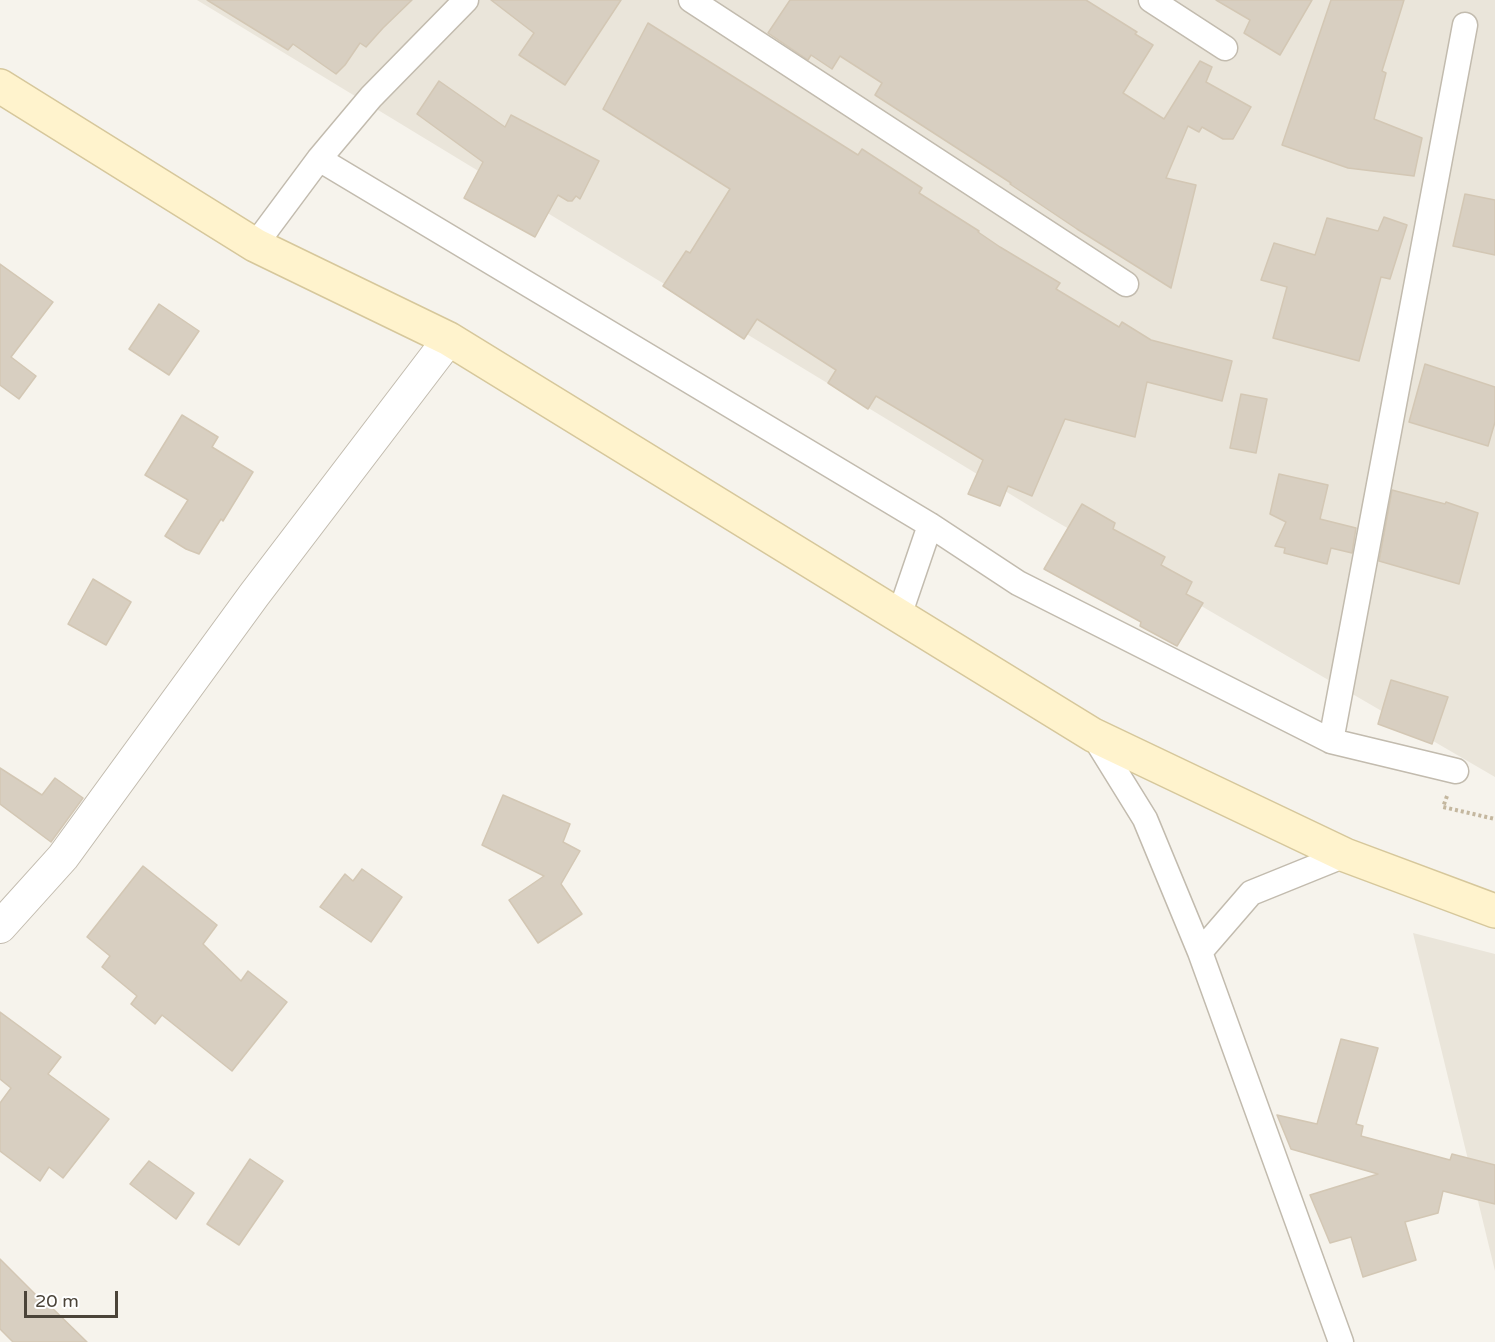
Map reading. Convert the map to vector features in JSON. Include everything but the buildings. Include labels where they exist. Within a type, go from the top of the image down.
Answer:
[{"type":"main road","points":[[0,86],[255,245],[449,339],[1093,735],[1345,855],[1495,912]]},
{"type":"street","points":[[255,245],[319,159],[371,97],[466,0]]},
{"type":"street","points":[[691,0],[1126,285]]},
{"type":"street","points":[[1151,0],[1225,48]]},
{"type":"street","points":[[1331,741],[1465,25]]},
{"type":"street","points":[[319,159],[930,525],[1017,582],[1331,741],[1456,771]]},
{"type":"street","points":[[0,927],[63,857],[254,595],[449,339]]},
{"type":"street","points":[[899,616],[930,525]]},
{"type":"street","points":[[1093,735],[1145,819],[1200,952],[1341,1342]]},
{"type":"street","points":[[1200,952],[1251,893],[1345,855]]},
{"type":"path","points":[[1456,771],[1443,807],[1495,819]]},
{"type":"shaded area","points":[[197,0],[1495,0],[1495,777],[1033,508]]},
{"type":"shaded area","points":[[1413,933],[1495,954],[1495,1271]]}]
